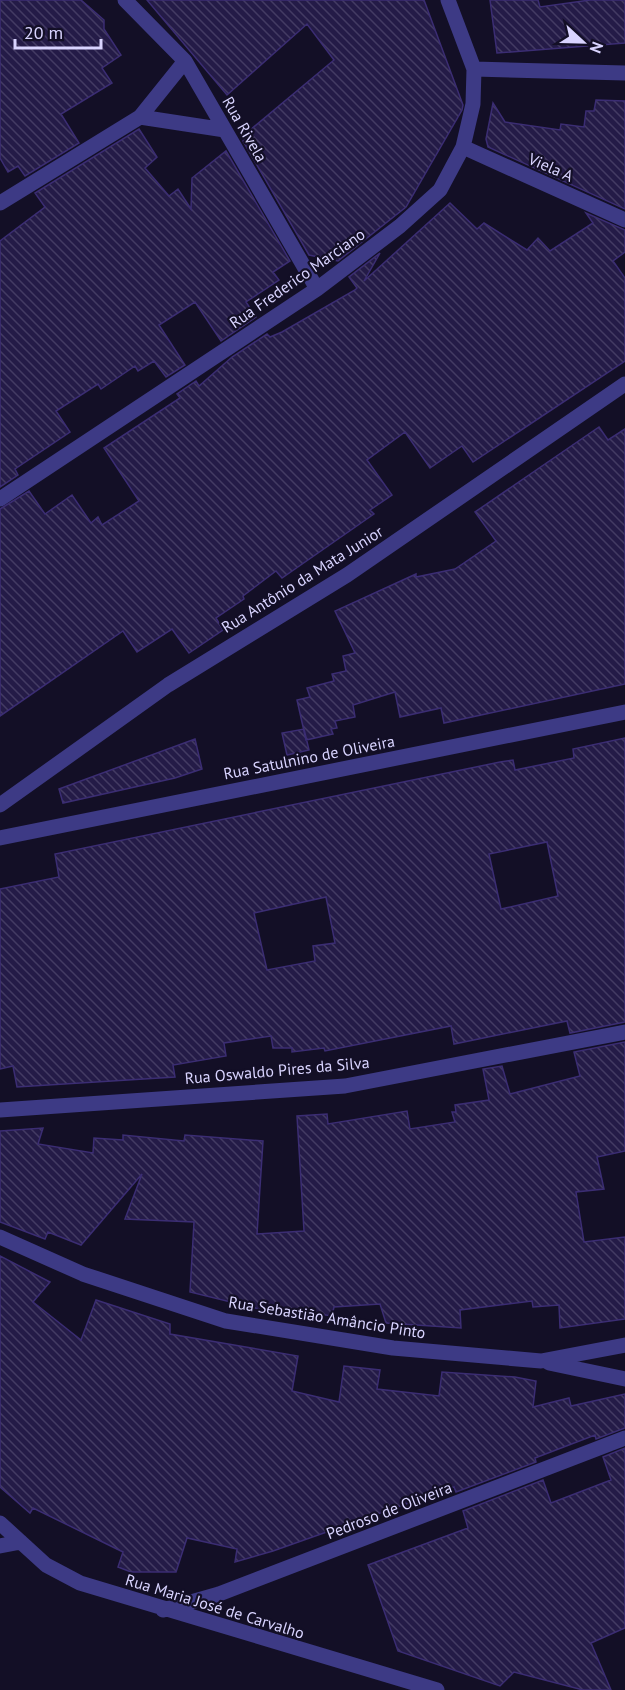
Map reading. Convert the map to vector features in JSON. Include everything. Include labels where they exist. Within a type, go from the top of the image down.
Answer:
[{"type":"street","name":"Rua Rivela","points":[[125,0],[185,61],[317,289]]},
{"type":"street","name":"Rua Frederico Marciano","points":[[0,499],[317,289],[400,226],[440,190],[463,147],[473,104],[474,69],[448,0]]},
{"type":"street","points":[[0,203],[140,117],[185,61]]},
{"type":"street","points":[[474,69],[625,73]]},
{"type":"street","points":[[140,117],[225,130]]},
{"type":"street","name":"Viela A","points":[[463,147],[625,220]]},
{"type":"street","name":"Rua Antônio da Mata Junior","points":[[0,806],[168,685],[347,575],[625,384]]},
{"type":"street","name":"Rua Satulnino de Oliveira","points":[[0,838],[625,712]]},
{"type":"street","name":"Rua Oswaldo Pires da Silva","points":[[0,1110],[345,1086],[625,1032]]},
{"type":"street","name":"Rua Sebastião Amâncio Pinto","points":[[0,1237],[83,1274],[226,1321],[393,1348],[542,1361],[625,1345]]},
{"type":"street","points":[[542,1361],[625,1379]]},
{"type":"street","name":"Pedroso de Oliveira","points":[[164,1610],[219,1594],[625,1438]]},
{"type":"street","name":"Rua Maria José de Carvalho","points":[[0,1523],[46,1565],[80,1583],[437,1690]]},
{"type":"street","points":[[0,1546],[21,1542]]},
{"type":"building","points":[[0,0],[81,0],[104,20],[104,29],[121,55],[102,68],[112,83],[61,114],[79,143],[25,176],[18,166],[8,172],[0,158]]},
{"type":"building","points":[[147,0],[424,0],[463,105],[462,110],[406,207],[338,261],[309,255],[243,141],[252,134],[250,130],[334,60],[307,24],[227,95]]},
{"type":"building","points":[[490,0],[538,0],[540,7],[590,0],[625,0],[625,43],[497,53]]},
{"type":"building","points":[[596,100],[625,101],[625,209],[488,147],[486,139],[493,103],[505,122],[560,130],[561,124],[584,127],[586,111],[594,111]]},
{"type":"building","points":[[139,129],[157,157],[145,168],[169,196],[178,189],[191,209],[192,178],[226,151],[290,261],[273,272],[279,280],[246,302],[256,317],[221,341],[195,302],[159,325],[185,365],[166,377],[154,361],[138,371],[135,366],[101,389],[98,384],[56,411],[70,432],[15,469],[18,475],[0,487],[0,241],[45,207],[35,193]]},
{"type":"building","points":[[450,203],[477,229],[484,223],[527,250],[538,238],[550,251],[593,223],[586,213],[625,230],[625,252],[613,261],[625,278],[625,361],[473,462],[462,446],[430,468],[405,432],[367,460],[392,495],[370,510],[374,514],[282,578],[276,571],[243,596],[244,599],[216,618],[223,630],[189,653],[172,629],[137,652],[123,631],[0,716],[0,509],[29,491],[45,514],[72,495],[91,523],[98,517],[102,525],[139,501],[104,448],[180,398],[177,394],[196,381],[199,386],[232,357],[267,334],[270,337],[282,332],[355,290],[357,288],[349,277],[380,253],[364,281]]},
{"type":"building","points":[[599,427],[608,440],[625,429],[625,684],[444,723],[441,708],[400,717],[395,692],[353,705],[355,717],[335,721],[337,728],[331,729],[333,734],[306,740],[297,700],[310,697],[307,688],[334,681],[332,674],[346,671],[343,656],[355,653],[335,611],[416,574],[416,577],[455,569],[496,541],[475,512]]},
{"type":"building","points":[[304,729],[309,750],[287,755],[282,733]]},
{"type":"building","points":[[625,738],[625,1022],[570,1033],[567,1021],[454,1044],[451,1026],[325,1051],[324,1048],[292,1052],[292,1048],[273,1048],[271,1036],[224,1043],[226,1056],[173,1065],[175,1077],[17,1087],[13,1066],[0,1069],[0,889],[59,877],[55,854],[500,762],[513,760],[515,770],[574,758],[573,749]],"holes":[[[547,842],[558,896],[501,909],[489,854]],[[326,897],[335,943],[313,946],[315,961],[267,970],[254,913]]]},
{"type":"building","points":[[195,739],[202,769],[175,778],[63,803],[59,789]]},
{"type":"building","points":[[625,1042],[625,1151],[597,1157],[604,1189],[576,1192],[584,1242],[625,1237],[625,1319],[560,1328],[559,1305],[533,1307],[532,1301],[460,1310],[461,1328],[386,1323],[380,1304],[334,1307],[332,1316],[305,1312],[304,1320],[190,1292],[194,1222],[125,1219],[142,1174],[81,1245],[48,1232],[45,1239],[0,1222],[0,1131],[43,1128],[38,1144],[93,1153],[94,1138],[123,1140],[123,1135],[184,1141],[185,1135],[263,1141],[257,1234],[304,1231],[297,1116],[327,1114],[328,1124],[407,1111],[410,1129],[455,1122],[452,1112],[456,1112],[455,1105],[489,1100],[483,1069],[502,1066],[510,1094],[580,1076],[574,1052]]},
{"type":"building","points":[[0,1256],[50,1282],[33,1302],[81,1340],[96,1300],[170,1324],[170,1334],[298,1356],[292,1391],[339,1402],[344,1366],[380,1370],[377,1389],[439,1396],[442,1372],[515,1377],[536,1381],[533,1407],[569,1398],[571,1406],[625,1394],[625,1428],[596,1439],[595,1435],[535,1458],[536,1462],[456,1492],[454,1487],[273,1551],[235,1562],[237,1549],[187,1538],[176,1572],[131,1572],[118,1567],[123,1552],[33,1508],[30,1513],[0,1487]]},
{"type":"building","points":[[625,1448],[625,1628],[591,1643],[611,1690],[583,1690],[514,1672],[500,1686],[398,1651],[368,1565],[468,1528],[463,1511],[543,1480],[551,1503],[611,1480],[603,1457]]}]
